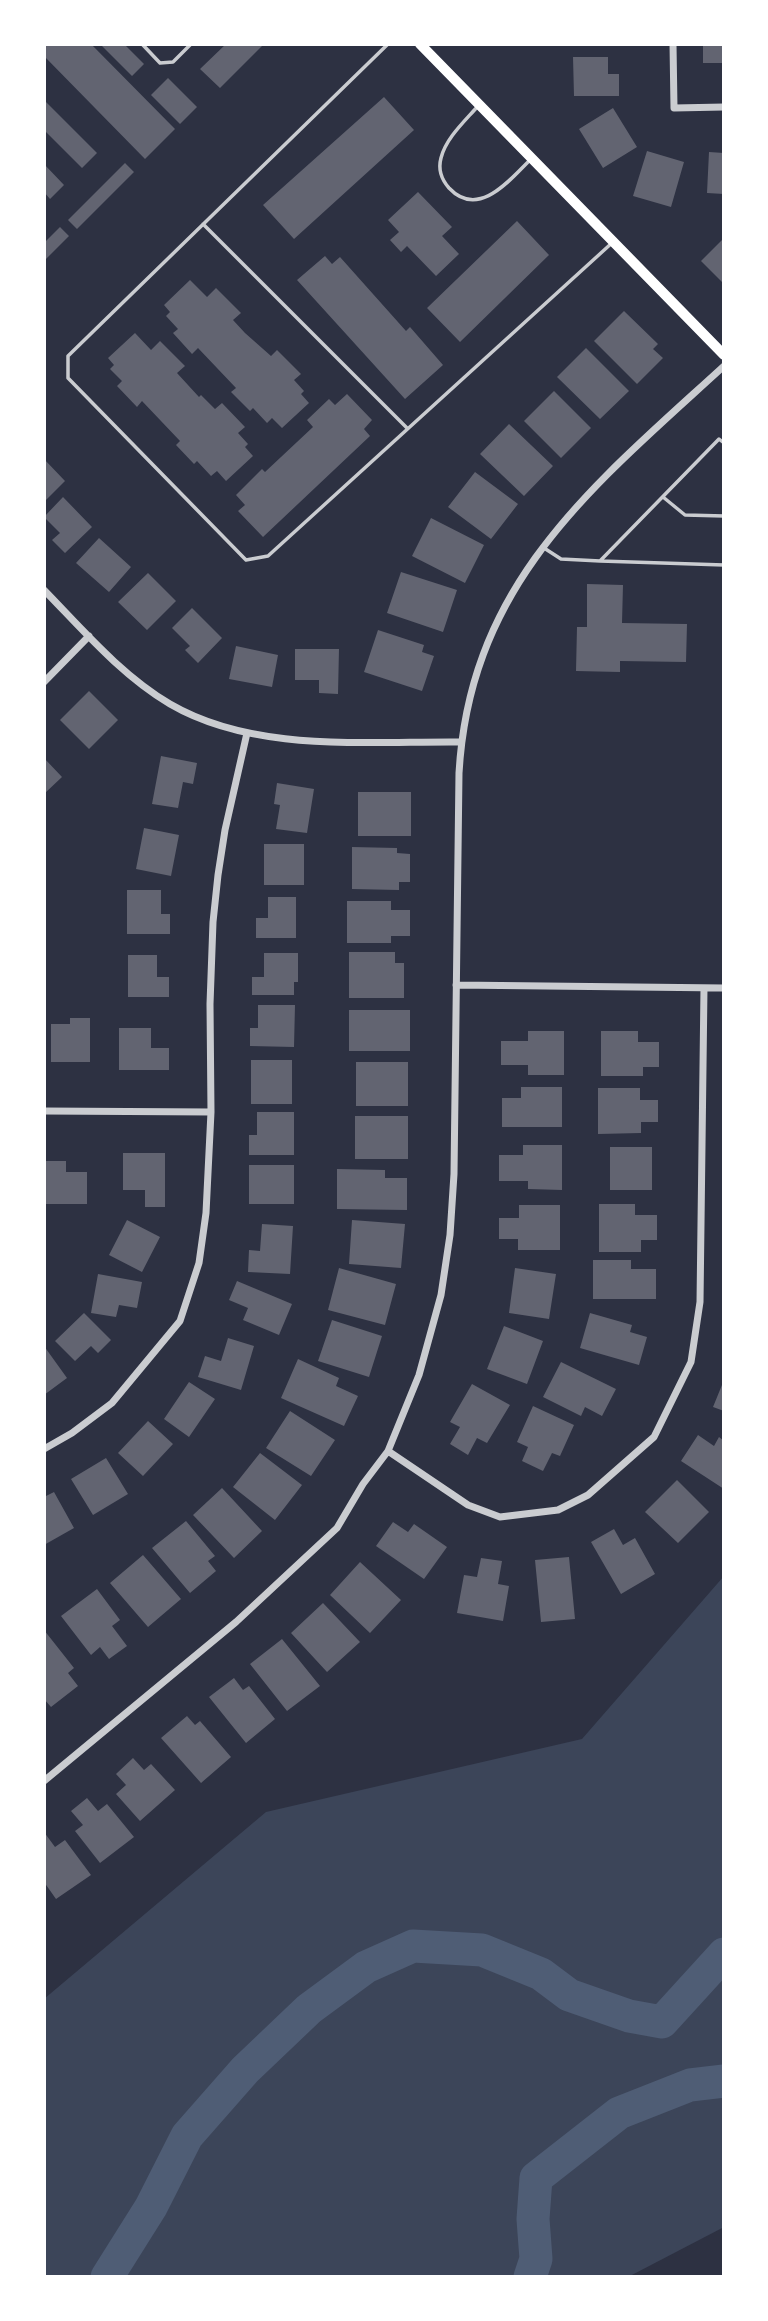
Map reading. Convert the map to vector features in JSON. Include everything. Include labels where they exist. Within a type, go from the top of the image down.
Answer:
[{"type":"main road","points":[[420,44],[724,355]]},
{"type":"street","points":[[673,44],[674,108],[724,107]]},
{"type":"street","points":[[44,1781],[236,1622],[337,1528],[363,1484],[388,1451],[419,1375],[443,1283],[450,1235],[454,1174],[461,743],[475,679],[492,631],[507,601],[542,547],[581,503],[724,366]]},
{"type":"street","points":[[44,590],[136,680],[169,704],[201,719],[247,733],[283,739],[461,743]]},
{"type":"street","points":[[44,682],[89,636]]},
{"type":"street","points":[[44,1449],[72,1433],[111,1403],[180,1321],[199,1263],[211,1112],[210,1004],[218,875],[247,733]]},
{"type":"street","points":[[456,985],[724,988]]},
{"type":"street","points":[[388,1451],[468,1505],[500,1517],[558,1510],[588,1495],[654,1437],[691,1362],[700,1302],[704,988]]},
{"type":"street","points":[[44,1111],[211,1112]]},
{"type":"lane","points":[[142,44],[160,63],[173,62],[191,44]]},
{"type":"lane","points":[[388,44],[68,356],[68,379],[246,560],[268,556],[614,240]]},
{"type":"lane","points":[[480,104],[446,145],[440,161],[441,175],[447,186],[457,195],[469,200],[484,198],[498,192],[533,158]]},
{"type":"lane","points":[[203,224],[407,429]]},
{"type":"lane","points":[[600,561],[719,439],[724,443]]},
{"type":"lane","points":[[663,497],[685,515],[724,516]]},
{"type":"lane","points":[[542,547],[561,559],[724,565]]},
{"type":"shaded area","points":[[724,1576],[724,2227],[628,2277],[44,2277],[44,1999],[266,1812],[582,1739]]},
{"type":"building","points":[[44,44],[91,44],[175,129],[145,159],[44,56]]},
{"type":"building","points":[[100,44],[124,44],[144,64],[132,76]]},
{"type":"building","points":[[226,44],[264,44],[220,88],[200,69]]},
{"type":"building","points":[[703,44],[724,44],[724,63],[703,63]]},
{"type":"building","points":[[573,57],[608,57],[608,74],[619,74],[619,96],[574,96]]},
{"type":"building","points":[[168,78],[197,107],[180,124],[151,95]]},
{"type":"building","points":[[384,97],[414,130],[294,239],[263,205]]},
{"type":"building","points":[[44,100],[97,153],[82,168],[44,130]]},
{"type":"building","points":[[613,108],[637,147],[603,168],[579,129]]},
{"type":"building","points":[[647,151],[684,162],[671,207],[633,196]]},
{"type":"building","points":[[709,152],[724,153],[724,194],[707,193]]},
{"type":"building","points":[[125,163],[134,172],[77,229],[68,220]]},
{"type":"building","points":[[44,164],[64,185],[50,199],[44,192]]},
{"type":"building","points":[[418,192],[452,227],[442,236],[459,254],[436,276],[407,246],[401,252],[390,240],[399,232],[388,220]]},
{"type":"building","points":[[517,221],[549,255],[460,342],[427,308]]},
{"type":"building","points":[[60,227],[69,236],[44,261],[44,243]]},
{"type":"building","points":[[724,238],[724,284],[701,261]]},
{"type":"building","points":[[325,256],[332,264],[340,257],[406,331],[410,327],[443,365],[405,399],[297,280]]},
{"type":"building","points":[[190,280],[207,297],[216,288],[241,313],[233,320],[245,333],[271,356],[277,350],[301,374],[294,380],[304,391],[301,394],[309,403],[282,428],[272,418],[267,423],[253,408],[250,411],[231,392],[236,388],[198,348],[192,354],[173,333],[178,329],[166,316],[170,312],[164,305]]},
{"type":"building","points":[[624,311],[658,344],[653,349],[663,358],[637,384],[594,341]]},
{"type":"building","points":[[135,333],[151,350],[160,341],[185,366],[177,373],[199,397],[201,395],[215,409],[222,403],[245,427],[238,433],[248,444],[245,447],[253,456],[226,481],[217,471],[211,476],[197,461],[194,464],[176,445],[180,441],[142,401],[137,407],[117,386],[122,381],[110,369],[114,365],[108,358]]},
{"type":"building","points":[[586,348],[629,391],[600,419],[557,377]]},
{"type":"building","points":[[554,391],[591,428],[561,458],[524,421]]},
{"type":"building","points":[[347,394],[372,420],[364,429],[370,436],[263,537],[238,511],[245,505],[236,495],[262,469],[265,472],[313,427],[307,420],[329,399],[335,405]]},
{"type":"building","points":[[509,424],[553,466],[524,496],[480,454]]},
{"type":"building","points":[[44,459],[65,481],[44,502]]},
{"type":"building","points":[[475,472],[518,504],[491,539],[448,507]]},
{"type":"building","points":[[63,497],[92,527],[65,553],[52,540],[60,533],[44,517]]},
{"type":"building","points":[[431,518],[484,545],[465,583],[412,556]]},
{"type":"building","points":[[99,538],[131,567],[109,592],[76,563]]},
{"type":"building","points":[[401,572],[457,590],[443,632],[387,613]]},
{"type":"building","points":[[148,573],[176,601],[147,630],[118,602]]},
{"type":"building","points":[[587,584],[623,585],[622,623],[687,624],[686,662],[620,661],[620,672],[576,671],[577,627],[587,627]]},
{"type":"building","points":[[192,608],[222,638],[198,663],[185,650],[190,646],[172,628]]},
{"type":"building","points":[[378,630],[424,645],[422,652],[434,656],[422,691],[364,672]]},
{"type":"building","points":[[236,646],[278,655],[272,687],[229,679]]},
{"type":"building","points":[[295,649],[339,649],[338,694],[319,693],[319,680],[295,680]]},
{"type":"building","points":[[89,691],[118,720],[89,749],[60,720]]},
{"type":"building","points":[[161,756],[197,763],[193,784],[183,782],[178,808],[152,804]]},
{"type":"building","points":[[44,758],[62,777],[44,794]]},
{"type":"building","points":[[277,783],[314,789],[307,833],[276,829],[280,805],[274,804]]},
{"type":"building","points":[[358,792],[411,792],[411,836],[358,836]]},
{"type":"building","points":[[144,828],[179,835],[171,876],[136,869]]},
{"type":"building","points":[[264,844],[304,844],[304,885],[264,885]]},
{"type":"building","points":[[352,847],[397,848],[397,853],[410,854],[410,882],[399,882],[399,890],[352,889]]},
{"type":"building","points":[[127,890],[161,890],[161,914],[170,914],[170,934],[127,934]]},
{"type":"building","points":[[268,897],[296,897],[296,938],[256,938],[256,918],[268,918]]},
{"type":"building","points":[[347,901],[391,901],[391,910],[410,910],[410,936],[391,936],[391,943],[347,943]]},
{"type":"building","points":[[349,952],[395,952],[395,963],[404,963],[404,998],[349,998]]},
{"type":"building","points":[[264,953],[298,953],[298,982],[294,982],[294,995],[252,995],[252,977],[264,977]]},
{"type":"building","points":[[128,955],[157,955],[157,977],[169,977],[169,997],[128,997]]},
{"type":"building","points":[[258,1005],[295,1005],[294,1047],[250,1046],[250,1028],[258,1028]]},
{"type":"building","points":[[349,1010],[410,1010],[410,1051],[349,1051]]},
{"type":"building","points":[[70,1018],[90,1018],[90,1062],[51,1062],[51,1024],[70,1024]]},
{"type":"building","points":[[119,1028],[151,1028],[151,1048],[169,1048],[169,1070],[119,1070]]},
{"type":"building","points":[[528,1031],[564,1031],[564,1075],[528,1075],[528,1065],[501,1065],[501,1041],[528,1041]]},
{"type":"building","points":[[601,1031],[638,1031],[638,1042],[659,1042],[659,1067],[643,1067],[643,1076],[601,1076]]},
{"type":"building","points":[[251,1060],[292,1060],[292,1104],[251,1104]]},
{"type":"building","points":[[356,1062],[408,1062],[408,1106],[356,1106]]},
{"type":"building","points":[[521,1087],[562,1087],[562,1127],[502,1127],[502,1098],[521,1098]]},
{"type":"building","points":[[598,1088],[640,1088],[640,1100],[658,1100],[658,1122],[641,1122],[641,1133],[598,1134]]},
{"type":"building","points":[[257,1112],[294,1112],[294,1155],[249,1155],[249,1135],[257,1135]]},
{"type":"building","points":[[355,1116],[408,1116],[408,1159],[355,1159]]},
{"type":"building","points":[[523,1145],[562,1145],[562,1190],[528,1189],[528,1181],[499,1181],[499,1155],[523,1155]]},
{"type":"building","points":[[610,1147],[652,1147],[652,1190],[610,1190]]},
{"type":"building","points":[[123,1153],[165,1153],[165,1207],[145,1207],[145,1190],[123,1190]]},
{"type":"building","points":[[46,1161],[66,1161],[66,1172],[87,1172],[87,1204],[46,1204]]},
{"type":"building","points":[[249,1165],[294,1165],[294,1204],[249,1204]]},
{"type":"building","points":[[337,1169],[385,1170],[385,1178],[407,1178],[407,1210],[337,1209]]},
{"type":"building","points":[[599,1204],[635,1204],[635,1215],[657,1215],[657,1240],[641,1240],[641,1252],[599,1252]]},
{"type":"building","points":[[519,1205],[560,1205],[560,1250],[518,1250],[518,1239],[499,1239],[499,1218],[519,1218]]},
{"type":"building","points":[[127,1220],[160,1237],[142,1272],[109,1255]]},
{"type":"building","points":[[352,1220],[405,1224],[401,1268],[349,1264]]},
{"type":"building","points":[[262,1224],[293,1226],[290,1274],[248,1272],[249,1250],[260,1251]]},
{"type":"building","points":[[593,1260],[631,1260],[631,1269],[656,1269],[656,1299],[593,1299]]},
{"type":"building","points":[[339,1268],[396,1284],[385,1325],[328,1310]]},
{"type":"building","points":[[515,1268],[556,1274],[549,1319],[509,1313]]},
{"type":"building","points":[[98,1274],[142,1282],[137,1308],[119,1305],[116,1317],[91,1313]]},
{"type":"building","points":[[237,1281],[292,1304],[279,1335],[243,1320],[248,1308],[229,1300]]},
{"type":"building","points":[[84,1313],[111,1340],[98,1353],[91,1346],[75,1361],[55,1341]]},
{"type":"building","points":[[590,1313],[632,1325],[630,1332],[647,1337],[639,1365],[580,1348]]},
{"type":"building","points":[[332,1320],[382,1336],[369,1377],[318,1361]]},
{"type":"building","points":[[504,1326],[543,1341],[527,1384],[487,1369]]},
{"type":"building","points":[[228,1338],[254,1346],[241,1390],[198,1377],[205,1356],[221,1361]]},
{"type":"building","points":[[44,1346],[67,1378],[44,1395]]},
{"type":"building","points":[[298,1359],[339,1378],[336,1386],[358,1396],[344,1426],[281,1398]]},
{"type":"building","points":[[561,1362],[616,1389],[602,1416],[585,1407],[581,1416],[543,1397]]},
{"type":"building","points":[[724,1380],[724,1411],[713,1407]]},
{"type":"building","points":[[189,1382],[215,1399],[189,1437],[164,1419]]},
{"type":"building","points":[[472,1384],[510,1405],[487,1443],[477,1438],[468,1455],[450,1444],[460,1427],[450,1422]]},
{"type":"building","points":[[533,1406],[574,1425],[560,1456],[552,1453],[543,1471],[522,1461],[528,1447],[517,1442]]},
{"type":"building","points":[[290,1411],[335,1440],[311,1476],[266,1448]]},
{"type":"building","points":[[148,1421],[173,1444],[143,1476],[118,1453]]},
{"type":"building","points":[[698,1435],[714,1446],[719,1437],[724,1441],[724,1489],[681,1461]]},
{"type":"building","points":[[260,1453],[302,1485],[275,1520],[233,1487]]},
{"type":"building","points":[[106,1458],[128,1494],[93,1515],[71,1479]]},
{"type":"building","points":[[677,1480],[709,1512],[678,1543],[645,1512]]},
{"type":"building","points":[[222,1488],[262,1531],[234,1558],[193,1515]]},
{"type":"building","points":[[54,1492],[74,1528],[44,1545],[44,1497]]},
{"type":"building","points":[[186,1521],[215,1556],[208,1561],[216,1571],[190,1593],[152,1548]]},
{"type":"building","points":[[393,1522],[408,1532],[414,1524],[447,1547],[424,1579],[376,1546]]},
{"type":"building","points":[[614,1529],[623,1545],[635,1538],[655,1574],[621,1594],[591,1542]]},
{"type":"building","points":[[143,1555],[181,1599],[148,1627],[110,1583]]},
{"type":"building","points":[[569,1557],[575,1619],[541,1622],[535,1560]]},
{"type":"building","points":[[481,1558],[502,1561],[498,1584],[509,1586],[503,1621],[457,1613],[464,1575],[477,1577]]},
{"type":"building","points":[[360,1562],[401,1600],[370,1633],[330,1595]]},
{"type":"building","points":[[97,1589],[120,1620],[112,1626],[127,1646],[109,1659],[100,1647],[91,1655],[61,1616]]},
{"type":"building","points":[[323,1603],[360,1642],[327,1672],[291,1633]]},
{"type":"building","points":[[44,1630],[74,1668],[68,1673],[78,1686],[51,1707],[44,1699]]},
{"type":"building","points":[[282,1639],[320,1686],[287,1711],[250,1664]]},
{"type":"building","points":[[234,1678],[243,1690],[249,1686],[275,1719],[246,1743],[209,1697]]},
{"type":"building","points":[[187,1716],[195,1725],[200,1721],[231,1757],[201,1783],[161,1738]]},
{"type":"building","points":[[133,1758],[144,1770],[151,1764],[175,1790],[140,1821],[116,1794],[126,1785],[116,1774]]},
{"type":"building","points":[[87,1798],[98,1811],[107,1804],[134,1837],[100,1863],[75,1831],[83,1825],[71,1811]]},
{"type":"building","points":[[44,1832],[55,1847],[65,1840],[91,1875],[56,1899],[44,1882]]},
{"type":"waterway","points":[[107,2277],[151,2207],[187,2136],[245,2070],[309,2009],[366,1967],[413,1946],[482,1950],[541,1974],[569,1995],[629,2016],[662,2022],[724,1954]]},
{"type":"waterway","points":[[530,2277],[536,2259],[533,2219],[536,2178],[619,2113],[690,2085],[724,2081]]}]
